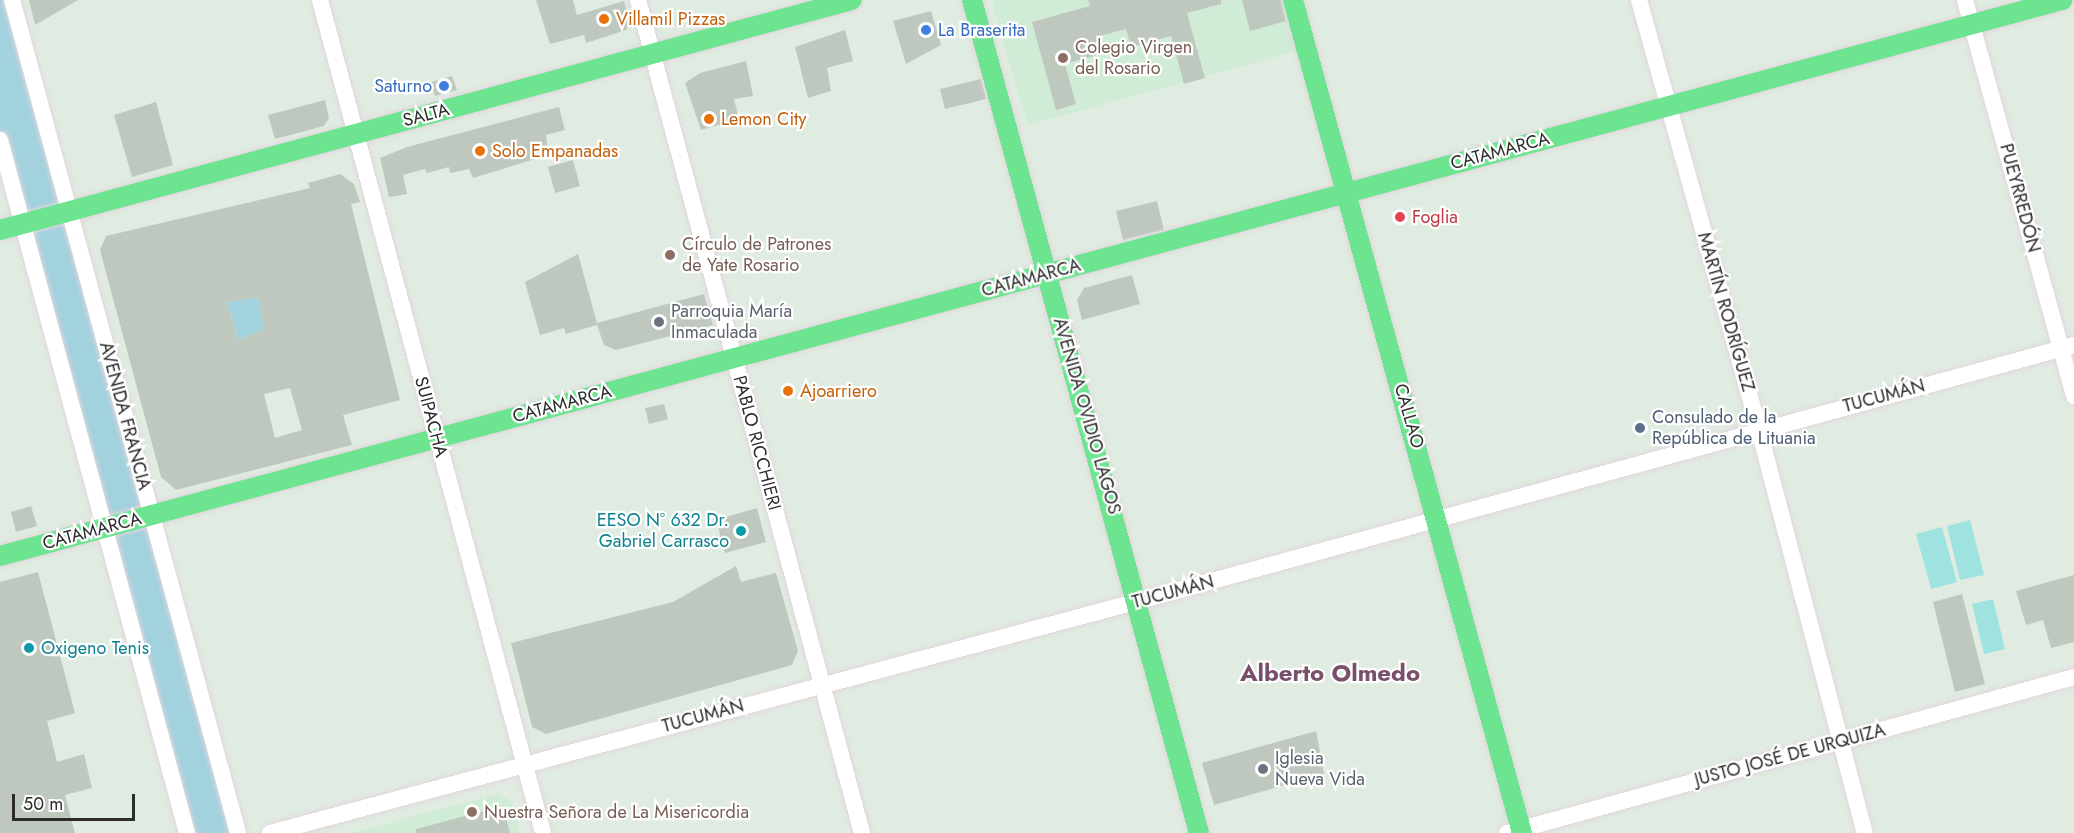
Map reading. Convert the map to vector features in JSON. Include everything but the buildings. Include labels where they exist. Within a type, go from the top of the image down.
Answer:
[{"type":"main road","name":"SALTA","points":[[0,230],[852,0]]},
{"type":"main road","name":"AVENIDA OVIDIO LAGOS","points":[[972,0],[1139,601],[1199,833]]},
{"type":"main road","name":"CALLAO","points":[[1293,0],[1437,518],[1517,832]]},
{"type":"main road","name":"CATAMARCA","points":[[0,556],[2062,0]]},
{"type":"street","name":"AVENIDA FRANCIA","points":[[12,0],[238,833]]},
{"type":"street","name":"SUIPACHA","points":[[320,0],[354,134],[543,833]]},
{"type":"street","name":"PABLO RICCHIERI","points":[[638,0],[822,684],[857,832]]},
{"type":"street","name":"MARTÍN RODRÍGUEZ","points":[[1639,0],[1759,430],[1865,833]]},
{"type":"street","name":"PUEYRREDÓN","points":[[1965,0],[2068,346],[2074,396]]},
{"type":"street","points":[[0,140],[187,833]]},
{"type":"street","name":"TUCUMÁN","points":[[270,833],[1139,601],[2068,346]]},
{"type":"street","name":"JUSTO JOSÉ DE URQUIZA","points":[[1517,832],[2074,677]]},
{"type":"shaded area","points":[[0,0],[12,0],[238,833],[187,833],[0,140]]},
{"type":"shaded area","points":[[996,0],[1283,0],[1297,51],[1028,125],[992,5]]},
{"type":"shaded area","points":[[258,297],[265,329],[238,340],[227,302]]},
{"type":"shaded area","points":[[1970,520],[1984,575],[1960,580],[1947,526]]},
{"type":"shaded area","points":[[1942,527],[1957,582],[1931,589],[1916,534]]},
{"type":"shaded area","points":[[1993,599],[2005,649],[1984,654],[1972,604]]},
{"type":"shaded area","name":"Nuestra Señora de La Misericordia","points":[[497,794],[512,801],[520,833],[351,833]]},
{"type":"place","name":"Villamil Pizzas","points":[[604,19]]},
{"type":"place","name":"La Braserita","points":[[926,30]]},
{"type":"place","name":"Colegio Virgen del Rosario","points":[[1063,58]]},
{"type":"place","name":"Saturno","points":[[444,86]]},
{"type":"place","name":"Lemon City","points":[[709,119]]},
{"type":"place","name":"Solo Empanadas","points":[[480,151]]},
{"type":"place","name":"Foglia","points":[[1400,217]]},
{"type":"place","name":"Círculo de Patrones de Yate Rosario","points":[[670,255]]},
{"type":"place","name":"Parroquia María Inmaculada","points":[[659,322]]},
{"type":"place","name":"Ajoarriero","points":[[788,391]]},
{"type":"place","name":"Consulado de la República de Lituania","points":[[1640,428]]},
{"type":"place","name":"EESO Nº 632 Dr. Gabriel Carrasco","points":[[741,531]]},
{"type":"place","name":"Oxigeno Tenis","points":[[29,648]]},
{"type":"place","name":"Iglesia Nueva Vida","points":[[1263,769]]},
{"type":"place","name":"Nuestra Señora de La Misericordia","points":[[472,812]]},
{"type":"district","name":"Alberto Olmedo","points":[[1330,673]]}]
